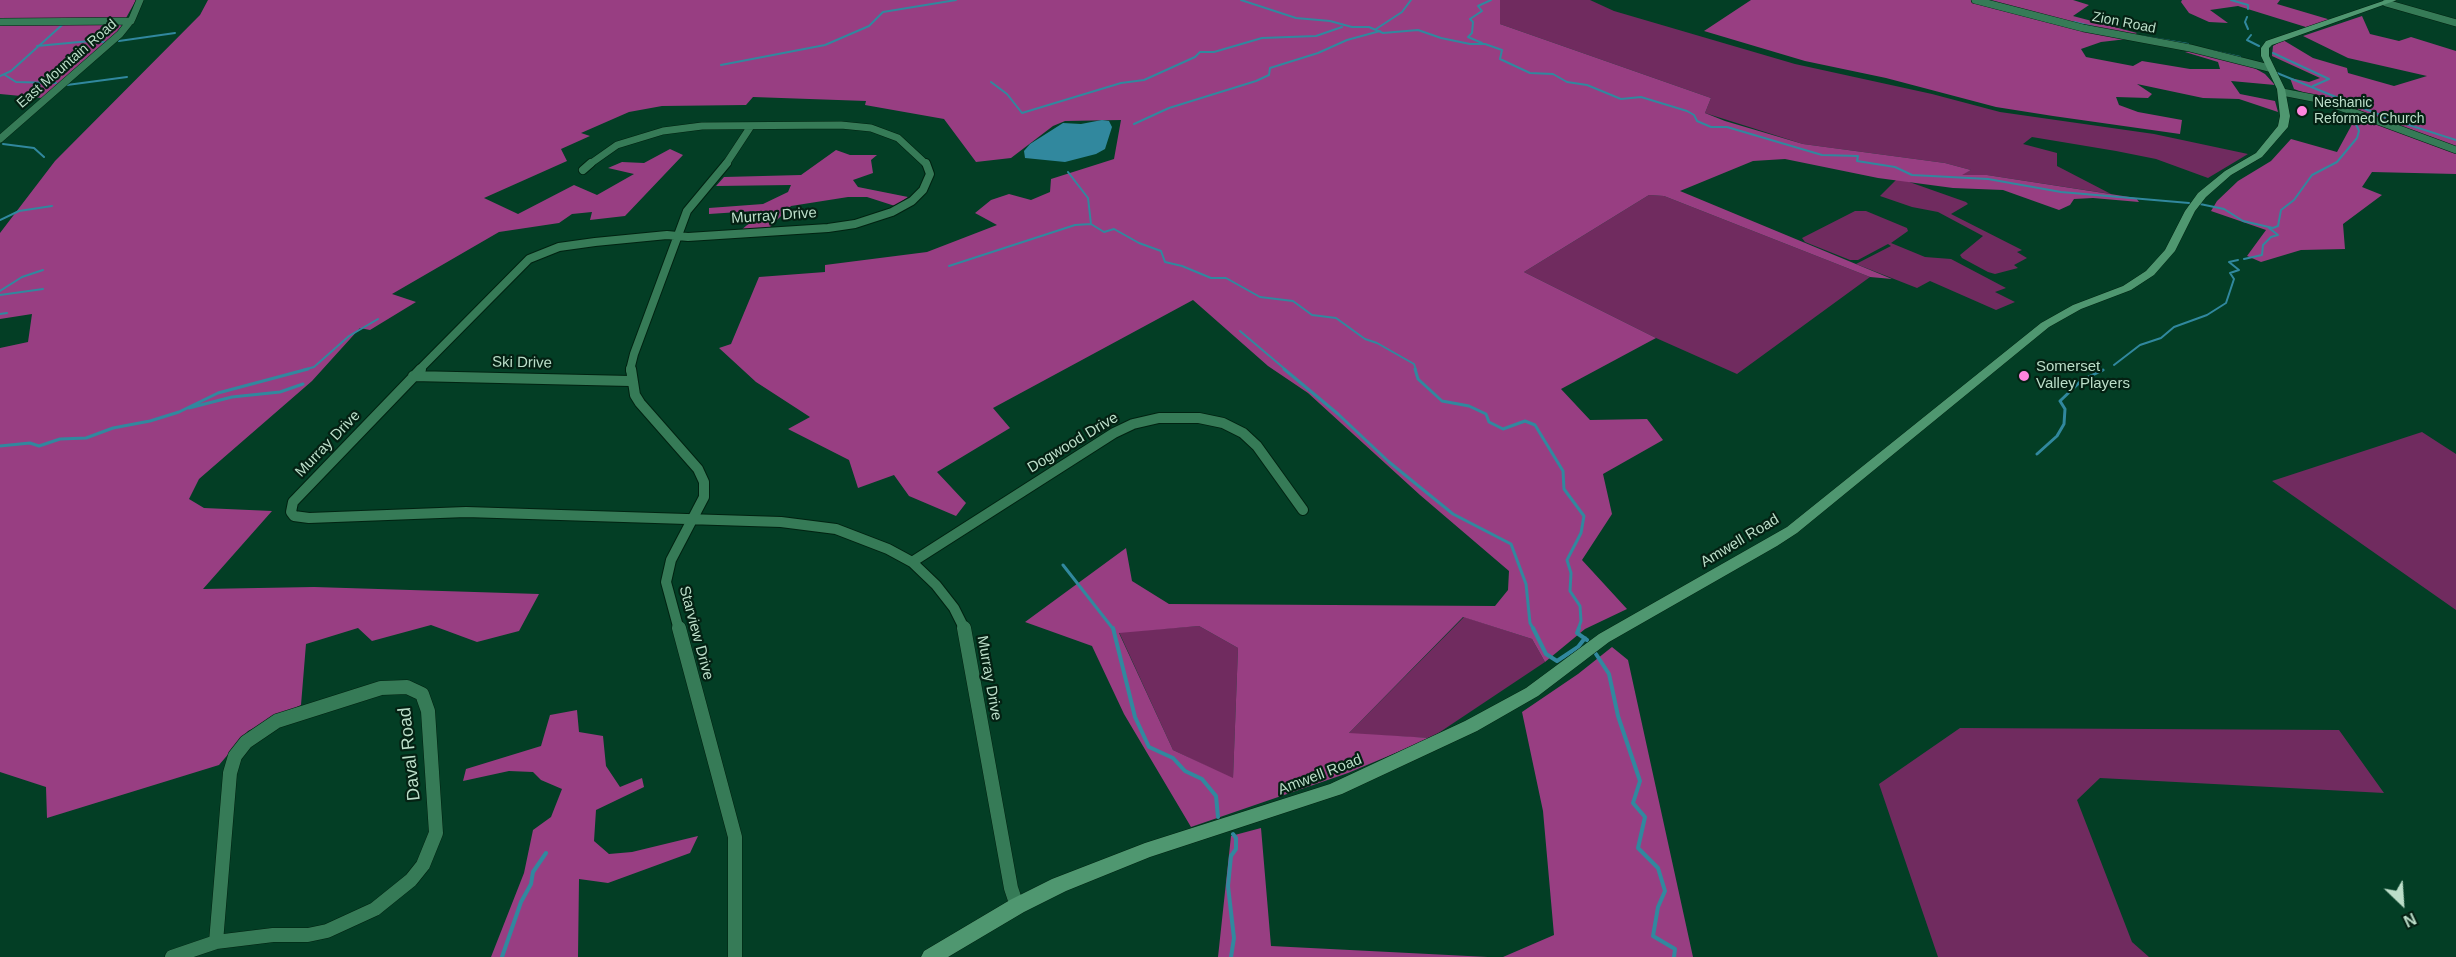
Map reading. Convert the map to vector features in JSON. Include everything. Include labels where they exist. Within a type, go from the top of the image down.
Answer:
[{"type":"main road","points":[[2269,68],[2265,51],[2266,46],[2274,40],[2389,1]]},
{"type":"main road","name":"Amwell Road","points":[[931,957],[1017,906],[1099,868],[1144,851],[1302,802],[1398,761],[1532,692],[1604,638],[1772,543],[1798,525],[2045,324],[2077,307],[2127,288],[2150,273],[2169,251],[2202,195],[2220,179],[2259,155],[2280,132],[2285,122],[2281,88],[2269,68]]},
{"type":"street","name":"East Mountain Road","points":[[0,139],[115,39],[131,21],[140,0]]},
{"type":"street","name":"Zion Road","points":[[1975,0],[2083,28],[2182,46],[2269,68]]},
{"type":"street","points":[[2389,1],[2456,22]]},
{"type":"street","points":[[0,22],[131,21]]},
{"type":"street","points":[[2281,88],[2456,150]]},
{"type":"street","name":"Murray Drive","points":[[583,170],[609,149],[652,133],[688,127],[841,125],[879,130],[903,141],[920,156],[929,170],[929,179],[923,190],[912,201],[892,212],[862,222],[828,228],[666,235],[573,245],[548,251],[529,259],[503,283],[293,502],[291,512],[294,516],[309,518],[466,512],[781,522],[825,527],[872,541],[912,562],[945,596],[966,632],[1011,888],[1017,906]]},
{"type":"street","points":[[630,381],[634,354],[687,212],[733,155],[751,126]]},
{"type":"street","name":"Ski Drive","points":[[413,376],[630,381]]},
{"type":"street","name":"Starview Drive","points":[[630,381],[640,403],[702,476],[704,497],[671,560],[666,582],[735,837],[735,957]]},
{"type":"street","name":"Dogwood Drive","points":[[912,562],[1114,433],[1133,424],[1159,418],[1199,418],[1223,423],[1243,433],[1257,446],[1303,510]]},
{"type":"street","name":"Daval Road","points":[[172,957],[216,942],[273,935],[308,935],[327,931],[375,909],[411,880],[423,865],[436,833],[428,711],[422,694],[406,687],[381,688],[277,721],[258,731],[246,742],[235,756],[230,773],[216,942]]},
{"type":"shaded area","points":[[0,0],[136,0],[116,36],[42,98],[0,94]]},
{"type":"shaded area","points":[[208,0],[1500,0],[1500,24],[1711,98],[1705,113],[1725,121],[1803,144],[1945,163],[1971,170],[1962,175],[1987,175],[2136,198],[2139,202],[2093,198],[2074,199],[2070,205],[2059,210],[2003,190],[1953,188],[1878,178],[1785,159],[1753,161],[1680,191],[1892,279],[1870,277],[1664,196],[1649,195],[1524,272],[1656,338],[1561,389],[1590,420],[1647,419],[1663,440],[1603,474],[1612,514],[1582,560],[1627,609],[1585,629],[1545,662],[1532,639],[1463,617],[1349,733],[1431,738],[1348,773],[1191,827],[1124,714],[1092,646],[1025,622],[1126,548],[1132,581],[1169,604],[1495,606],[1508,590],[1509,571],[1420,495],[1308,393],[1268,366],[1193,300],[993,408],[1010,428],[937,472],[966,503],[956,516],[909,496],[894,475],[858,488],[849,460],[788,429],[810,417],[756,382],[719,348],[731,344],[759,277],[825,272],[825,265],[927,252],[997,225],[975,213],[991,200],[1009,194],[1031,200],[1050,192],[1051,179],[1114,159],[1121,120],[1065,121],[1053,126],[1011,158],[976,162],[944,119],[865,105],[866,101],[753,97],[746,105],[662,106],[629,112],[581,133],[590,136],[561,149],[567,161],[484,198],[518,214],[574,185],[597,195],[634,174],[608,168],[622,162],[644,163],[670,149],[683,155],[625,216],[590,220],[592,212],[572,214],[559,223],[499,232],[392,294],[416,302],[370,330],[360,328],[312,381],[199,479],[189,499],[204,508],[272,511],[203,589],[314,587],[539,594],[519,631],[477,642],[431,625],[372,641],[358,628],[306,644],[301,705],[248,731],[219,765],[47,818],[46,787],[0,772],[0,348],[28,342],[32,314],[0,319],[0,233],[55,161],[200,15]],"holes":[[[1199,626],[1238,648],[1233,778],[1173,750],[1119,633]]]},
{"type":"shaded area","points":[[1500,0],[1590,0],[1614,11],[1795,64],[1932,94],[2000,112],[2154,134],[2248,154],[2208,178],[2156,159],[2116,151],[2032,137],[2023,144],[2057,153],[2057,166],[2111,194],[1987,175],[1960,175],[1971,170],[1945,163],[1803,144],[1705,113],[1711,98],[1500,24]]},
{"type":"shaded area","points":[[1751,0],[2073,0],[2089,5],[2073,16],[2137,33],[2127,39],[2101,42],[2081,49],[2086,57],[2133,66],[2142,61],[2190,69],[2220,69],[2218,62],[2185,52],[2193,50],[2249,65],[2265,74],[2275,85],[2231,81],[2240,94],[2275,101],[2278,112],[2239,99],[2203,98],[2137,84],[2152,94],[2148,98],[2116,97],[2119,105],[2138,112],[2182,120],[2180,134],[1996,107],[1886,78],[1805,61],[1704,31]]},
{"type":"shaded area","points":[[2182,0],[2280,0],[2277,4],[2331,20],[2309,28],[2238,6],[2210,10],[2228,23],[2209,22],[2189,13],[2181,2]]},
{"type":"shaded area","points":[[2362,16],[2370,34],[2399,41],[2411,37],[2456,51],[2456,148],[2294,89],[2290,78],[2309,82],[2320,78],[2272,56],[2273,46],[2283,40],[2313,58],[2347,68],[2348,73],[2394,86],[2427,76],[2348,58],[2303,36]]},
{"type":"shaded area","points":[[2356,117],[2456,152],[2456,174],[2372,172],[2362,187],[2382,195],[2343,224],[2345,249],[2301,250],[2261,262],[2247,256],[2266,230],[2211,211],[2217,201],[2238,181],[2271,161],[2291,139],[2337,152]]},
{"type":"shaded area","points":[[836,150],[850,155],[877,155],[871,160],[873,173],[853,180],[858,187],[908,197],[895,206],[867,197],[848,197],[791,206],[769,228],[740,231],[759,215],[754,211],[709,214],[709,208],[763,204],[788,192],[791,185],[716,186],[724,177],[801,175]]},
{"type":"shaded area","points":[[1898,178],[1966,202],[1968,204],[1951,214],[2022,250],[2017,252],[2027,258],[2014,265],[2018,268],[1995,274],[1962,258],[1960,255],[1983,236],[1938,212],[1912,207],[1880,196]]},
{"type":"shaded area","points":[[1649,195],[1664,196],[1870,277],[1737,374],[1656,338],[1524,272]]},
{"type":"shaded area","points":[[1855,211],[1866,211],[1907,228],[1908,231],[1891,243],[1925,257],[1951,259],[2006,288],[1995,292],[2015,302],[1996,310],[1930,281],[1917,288],[1856,264],[1891,246],[1888,244],[1858,260],[1850,260],[1805,242],[1802,238]]},
{"type":"shaded area","points":[[2422,432],[2456,454],[2456,610],[2272,481]]},
{"type":"shaded area","points":[[1464,617],[1532,639],[1545,662],[1431,738],[1348,734]]},
{"type":"shaded area","points":[[1199,626],[1238,648],[1233,779],[1173,750],[1119,632]]},
{"type":"shaded area","points":[[1612,647],[1628,660],[1693,957],[1503,957],[1554,935],[1543,811],[1522,712],[1578,674]]},
{"type":"shaded area","points":[[577,710],[579,732],[603,736],[606,766],[620,787],[642,778],[644,787],[596,810],[594,841],[609,854],[632,852],[698,836],[690,853],[608,883],[579,879],[578,957],[491,957],[524,873],[533,830],[551,817],[562,789],[541,780],[533,772],[509,771],[463,781],[466,769],[541,746],[550,715]]},
{"type":"shaded area","points":[[1960,728],[2339,730],[2384,793],[2100,778],[2077,800],[2132,942],[2149,957],[1938,957],[1879,784]]},
{"type":"shaded area","points":[[1261,828],[1271,946],[1488,957],[1218,957],[1231,836]]},
{"type":"water","points":[[1109,121],[1112,127],[1105,149],[1096,154],[1065,162],[1025,158],[1024,151],[1030,144],[1063,123],[1081,124]]},
{"type":"waterway","points":[[721,65],[825,45],[869,26],[883,12],[956,0]]},
{"type":"waterway","points":[[1241,0],[1296,18],[1330,21],[1352,27],[1369,27],[1379,31]]},
{"type":"waterway","points":[[1376,29],[1402,12],[1411,0]]},
{"type":"waterway","points":[[1482,43],[1468,37],[1472,33],[1473,22],[1470,19],[1482,11],[1478,6],[1491,0]]},
{"type":"waterway","points":[[2231,0],[2248,5],[2248,9]]},
{"type":"waterway","points":[[2247,17],[2245,22],[2248,29]]},
{"type":"waterway","points":[[2074,22],[2094,27]]},
{"type":"waterway","points":[[39,46],[62,25]]},
{"type":"waterway","points":[[991,82],[1007,94],[1022,113],[1121,83],[1144,80],[1195,57],[1200,52],[1214,52],[1262,38],[1316,36],[1342,27]]},
{"type":"waterway","points":[[1379,31],[1383,33],[1418,30],[1441,38],[1470,44],[1485,44],[1502,50],[1500,59],[1530,73],[1553,74],[1567,82],[1587,85],[1621,99],[1641,97],[1687,111],[1694,115],[1697,121],[1711,127],[1727,127],[1822,155],[1858,156],[1857,161],[1895,167],[1912,175],[1988,179],[2061,192],[2189,203]]},
{"type":"waterway","points":[[1134,124],[1169,108],[1256,81],[1269,75],[1270,68],[1318,53],[1347,40],[1379,31]]},
{"type":"waterway","points":[[119,41],[175,33]]},
{"type":"waterway","points":[[2251,35],[2247,40],[2259,46]]},
{"type":"waterway","points":[[2141,36],[2188,44]]},
{"type":"waterway","points":[[39,46],[90,41],[104,42]]},
{"type":"waterway","points":[[0,76],[11,71],[39,46]]},
{"type":"waterway","points":[[2209,50],[2240,57]]},
{"type":"waterway","points":[[2273,53],[2329,79],[2313,86]]},
{"type":"waterway","points":[[2277,73],[2385,117]]},
{"type":"waterway","points":[[5,75],[16,82],[56,83]]},
{"type":"waterway","points":[[67,85],[127,77]]},
{"type":"waterway","points":[[2377,118],[2384,117],[2456,140]]},
{"type":"waterway","points":[[2200,204],[2224,209],[2243,221],[2273,228],[2278,226],[2281,210],[2294,200],[2312,175],[2337,162],[2357,138],[2359,131],[2356,124],[2368,121]]},
{"type":"waterway","points":[[3,144],[34,148],[44,157]]},
{"type":"waterway","points":[[1068,172],[1088,198],[1091,224]]},
{"type":"waterway","points":[[0,220],[19,211],[52,206]]},
{"type":"waterway","points":[[949,266],[1075,225],[1091,224]]},
{"type":"waterway","points":[[1091,224],[1104,232],[1114,229],[1139,243],[1161,251],[1165,262],[1182,266],[1211,278],[1226,278],[1260,297],[1293,301],[1312,315],[1336,318],[1365,339],[1377,343],[1414,364],[1416,370]]},
{"type":"waterway","points":[[2244,259],[2262,255],[2263,245],[2271,237],[2278,235],[2269,228]]},
{"type":"waterway","points":[[2114,365],[2140,345],[2161,338],[2174,327],[2207,315],[2226,303],[2234,279],[2230,273],[2239,270],[2229,262],[2238,260]]},
{"type":"waterway","points":[[0,291],[22,277],[43,270]]},
{"type":"waterway","points":[[0,295],[43,289]]},
{"type":"waterway","points":[[0,314],[7,313]]},
{"type":"waterway","points":[[303,370],[314,367],[349,336],[378,319]]},
{"type":"waterway","points":[[1240,331],[1286,370]]},
{"type":"waterway","points":[[0,446],[30,443],[39,446],[60,439],[86,438],[113,428],[150,421],[179,412],[218,393],[308,369]]},
{"type":"waterway","points":[[1284,369],[1338,414],[1389,462],[1453,514],[1511,544],[1526,584],[1530,623],[1534,630]]},
{"type":"waterway","points":[[1415,369],[1418,379],[1442,401],[1469,406],[1486,414],[1489,422],[1503,429],[1525,421],[1535,425],[1563,471],[1564,489],[1584,516],[1581,533],[1567,560],[1571,573],[1570,591],[1580,606],[1581,621],[1578,630]]},
{"type":"waterway","points":[[2037,454],[2057,436],[2064,424],[2065,409],[2060,401],[2082,380],[2103,370]]},
{"type":"waterway","points":[[189,408],[232,397],[280,392],[303,384]]},
{"type":"waterway","points":[[1063,565],[1113,629]]},
{"type":"waterway","points":[[1579,628],[1577,633],[1585,638]]},
{"type":"waterway","points":[[1113,629],[1135,717],[1149,747],[1173,758],[1185,771],[1202,779],[1216,796],[1218,817]]},
{"type":"waterway","points":[[1534,630],[1546,654],[1557,661],[1578,647],[1585,638]]},
{"type":"waterway","points":[[1596,654],[1609,674],[1618,716],[1640,781],[1633,803],[1645,817],[1638,848],[1658,868],[1665,891],[1658,907],[1653,936],[1675,949],[1674,957]]},
{"type":"waterway","points":[[1231,957],[1234,938],[1228,886],[1231,856],[1236,849],[1236,838],[1233,834]]},
{"type":"waterway","points":[[502,957],[521,902],[531,884],[533,872],[546,853]]},
{"type":"place","name":"Neshanic Reformed Church","points":[[2302,111]]},
{"type":"place","name":"Somerset Valley Players","points":[[2024,376]]}]
